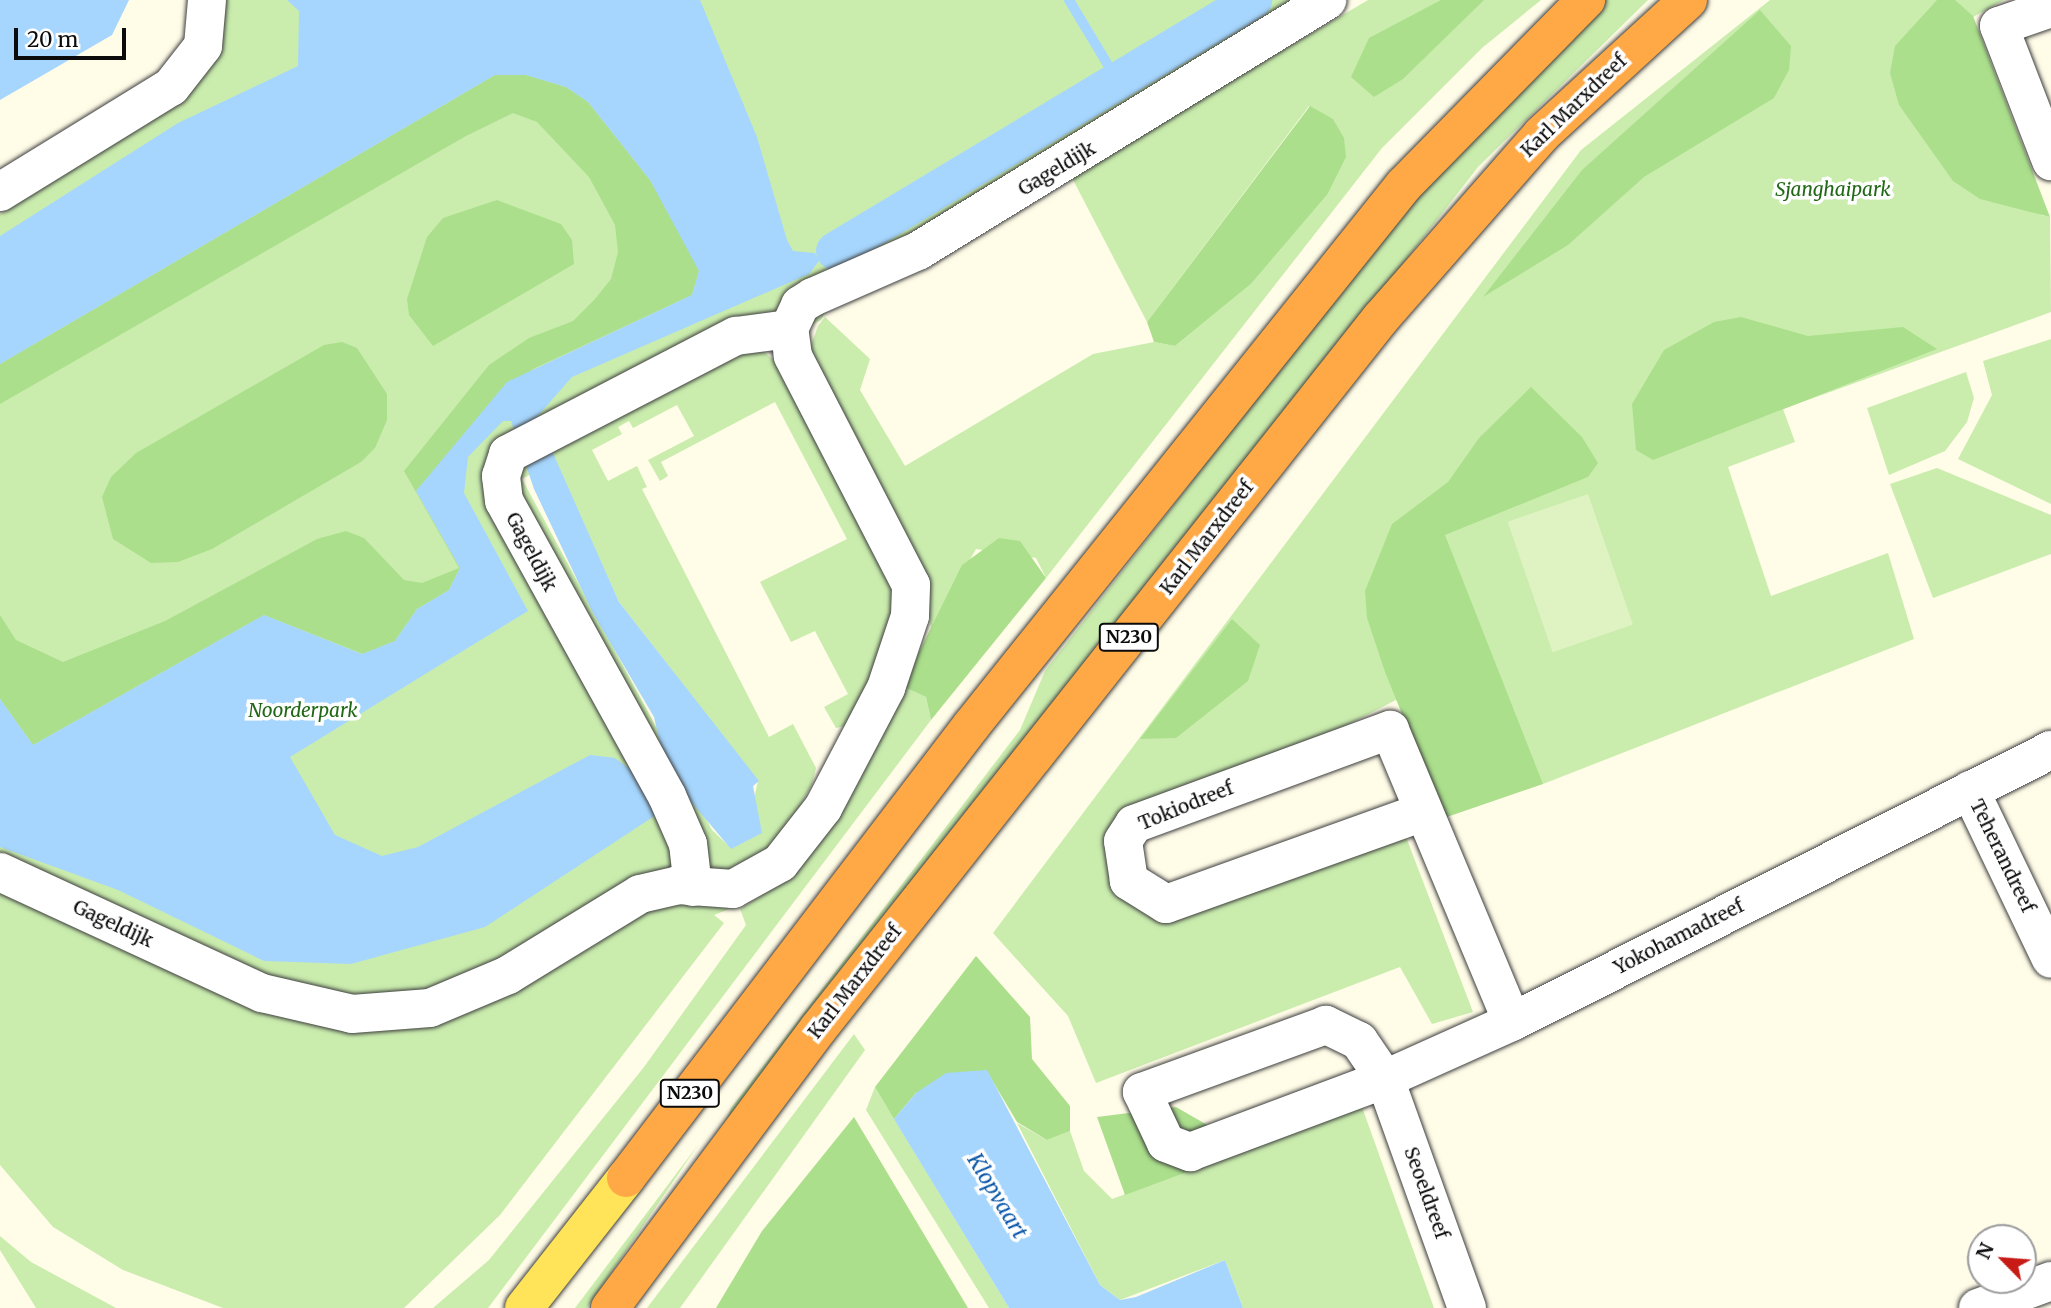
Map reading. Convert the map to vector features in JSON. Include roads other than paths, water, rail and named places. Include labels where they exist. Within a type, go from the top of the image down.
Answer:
[{"type":"highway","name":"N230","points":[[626,1178],[971,726],[1395,195],[1526,54],[1586,0]]},
{"type":"highway","name":"Karl Marxdreef","points":[[610,1308],[827,1018],[1381,318],[1542,134],[1688,0]]},
{"type":"main road","name":"N230","points":[[524,1308],[626,1178]]},
{"type":"street","points":[[0,192],[171,87],[202,46],[207,0]]},
{"type":"street","name":"Gageldijk","points":[[0,872],[262,993],[352,1014],[430,1008],[508,975],[640,894],[693,887],[733,889],[780,863],[829,797],[886,688],[910,616],[911,585],[900,560],[793,356],[789,329],[800,305],[918,251],[1327,0]]},
{"type":"street","points":[[2051,8],[1999,26],[2051,161]]},
{"type":"street","name":"Gageldijk","points":[[693,887],[688,844],[659,783],[504,501],[501,476],[508,454],[546,429],[736,336],[789,329]]},
{"type":"street","name":"Tokiodreef","points":[[1423,812],[1166,904],[1129,881],[1123,841],[1134,824],[1390,730],[1512,1022]]},
{"type":"street","name":"Yokohamadreef","points":[[1385,1079],[1359,1041],[1326,1025],[1142,1092],[1166,1143],[1190,1152],[1385,1079],[1512,1022],[2051,750]]},
{"type":"street","name":"Teherandreef","points":[[1970,790],[2051,959]]},
{"type":"street","name":"Seoeldreef","points":[[1385,1079],[1467,1308]]},
{"type":"street","points":[[1978,1308],[2051,1281]]},
{"type":"water","points":[[0,0],[129,0],[112,35],[0,100]]},
{"type":"water","points":[[287,0],[700,0],[757,137],[787,240],[793,251],[815,253],[819,261],[809,274],[572,377],[537,417],[619,602],[759,781],[753,786],[762,833],[731,849],[687,797],[662,751],[654,717],[593,613],[534,489],[511,421],[503,421],[468,457],[464,493],[528,611],[290,757],[335,835],[382,856],[418,847],[590,755],[615,758],[643,779],[656,815],[485,927],[351,964],[264,961],[118,890],[0,847],[0,699],[33,745],[264,615],[362,654],[395,641],[417,609],[449,590],[460,568],[416,491],[507,382],[692,295],[699,271],[650,180],[588,102],[566,87],[526,75],[495,75],[0,364],[0,236],[178,123],[298,66],[299,11]]},
{"type":"water","name":"Klopvaart","points":[[987,1070],[1100,1285],[1120,1300],[1136,1297],[1225,1260],[1243,1308],[1009,1308],[894,1119],[916,1093],[946,1073]]},
{"type":"waterway","points":[[1069,0],[1117,80]]},
{"type":"waterway","points":[[835,251],[1253,0]]},
{"type":"park label","name":"Sjanghaipark","points":[[1833,190]]},
{"type":"park label","name":"Noorderpark","points":[[303,711]]}]
